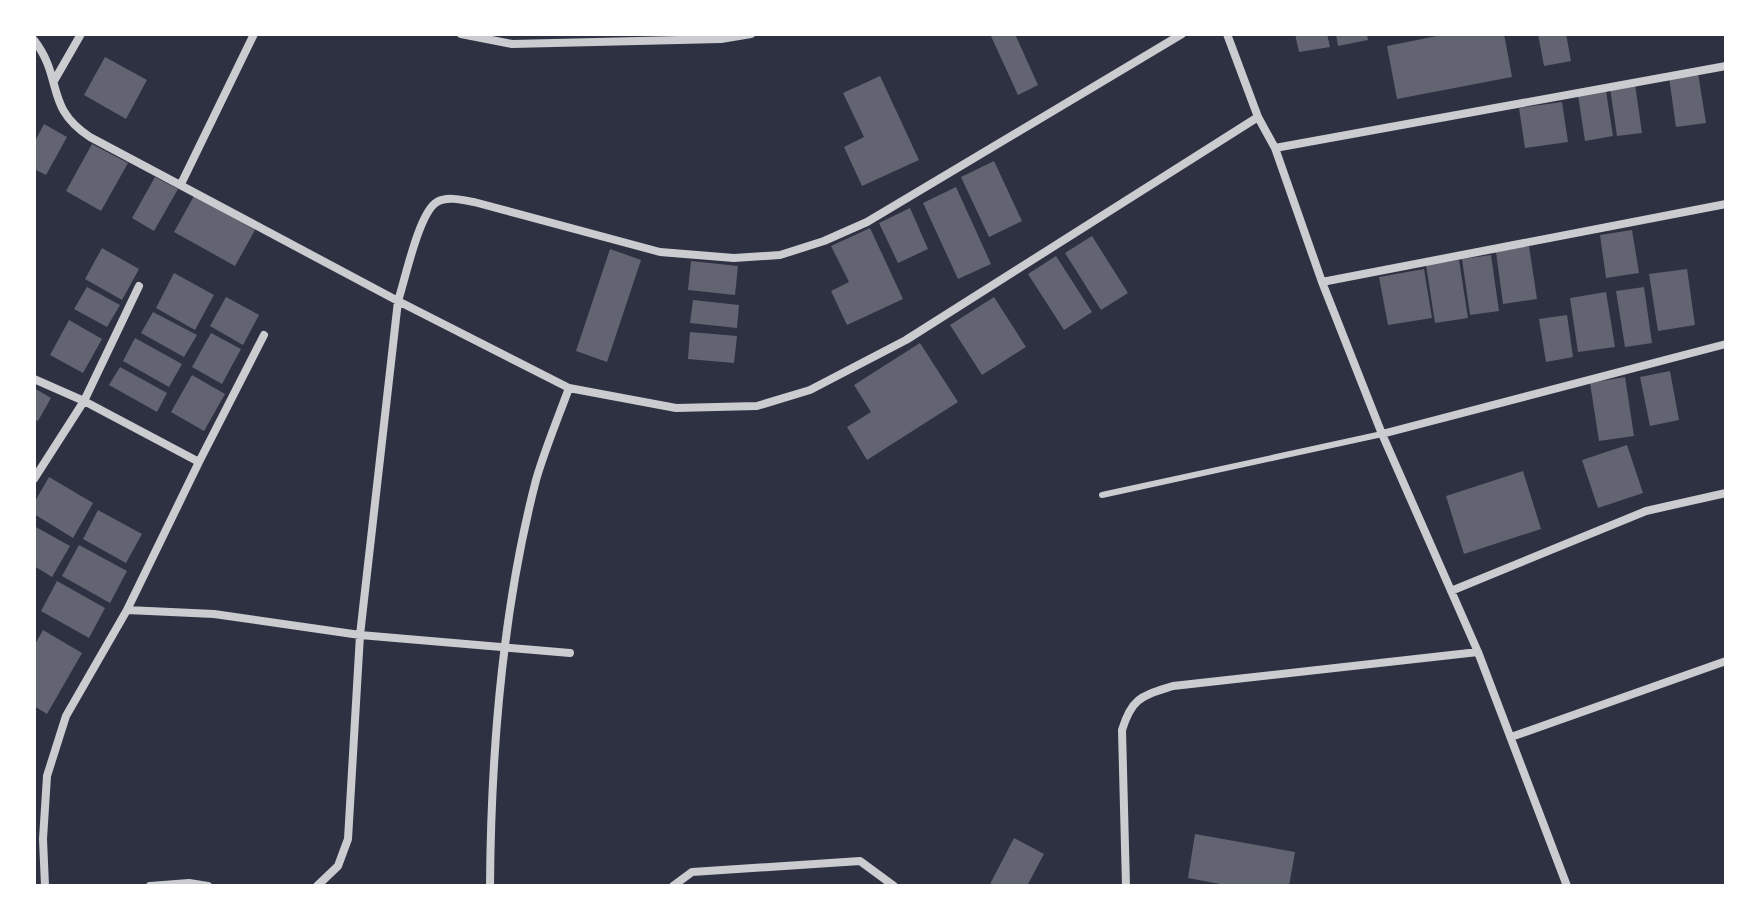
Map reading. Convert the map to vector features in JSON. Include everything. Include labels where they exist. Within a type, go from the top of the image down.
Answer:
[{"type":"street","points":[[54,81],[81,34]]},
{"type":"street","points":[[181,184],[254,34]]},
{"type":"street","points":[[461,34],[512,44],[721,39],[751,34]]},
{"type":"street","points":[[317,886],[338,866],[348,839],[360,635],[398,301],[426,213],[437,201],[454,198],[474,202],[660,252],[734,258],[780,255],[824,241],[867,222],[1182,34]]},
{"type":"street","points":[[1227,34],[1258,117],[1275,148],[1322,282],[1382,434],[1478,652],[1567,886]]},
{"type":"street","points":[[34,40],[48,58],[60,107],[71,125],[90,137],[569,388],[676,408],[757,406],[810,390],[906,340],[1258,117]]},
{"type":"street","points":[[1275,148],[1726,66]]},
{"type":"street","points":[[1322,282],[1726,204]]},
{"type":"street","points":[[34,479],[84,401],[139,286]]},
{"type":"street","points":[[45,886],[43,839],[47,776],[66,716],[127,610],[264,335]]},
{"type":"street","points":[[1382,434],[1726,344]]},
{"type":"street","points":[[34,379],[84,401],[199,462]]},
{"type":"street","points":[[490,886],[491,790],[505,648],[537,477],[569,388]]},
{"type":"street","points":[[1451,591],[1646,511],[1726,493]]},
{"type":"street","points":[[127,610],[214,614],[360,635],[570,653]]},
{"type":"street","points":[[1126,886],[1122,730],[1129,707],[1148,694],[1173,686],[1478,652]]},
{"type":"street","points":[[1511,737],[1726,661]]},
{"type":"street","points":[[673,886],[692,872],[860,861],[894,886]]},
{"type":"street","points":[[150,886],[189,883],[208,886]]},
{"type":"lane","points":[[1102,495],[1382,434]]},
{"type":"building","points":[[990,34],[1015,34],[1038,85],[1018,95]]},
{"type":"building","points":[[1295,34],[1327,34],[1330,47],[1299,52]]},
{"type":"building","points":[[1336,34],[1367,34],[1368,40],[1338,46]]},
{"type":"building","points":[[1447,34],[1504,34],[1512,77],[1397,99],[1387,46]]},
{"type":"building","points":[[1538,34],[1566,34],[1571,61],[1544,66]]},
{"type":"building","points":[[105,57],[147,80],[126,119],[84,95]]},
{"type":"building","points":[[1698,73],[1706,123],[1676,127],[1669,77]]},
{"type":"building","points":[[880,76],[919,160],[862,186],[844,147],[864,137],[843,93]]},
{"type":"building","points":[[1635,84],[1642,133],[1617,136],[1610,88]]},
{"type":"building","points":[[1606,91],[1613,136],[1585,141],[1578,95]]},
{"type":"building","points":[[1562,102],[1568,142],[1525,148],[1519,108]]},
{"type":"building","points":[[44,124],[67,137],[46,175],[34,169],[34,143]]},
{"type":"building","points":[[92,144],[128,163],[101,211],[66,191]]},
{"type":"building","points":[[994,161],[1022,221],[989,237],[961,177]]},
{"type":"building","points":[[155,177],[178,189],[154,231],[132,218]]},
{"type":"building","points":[[956,187],[991,264],[958,279],[923,203]]},
{"type":"building","points":[[194,196],[255,230],[235,266],[174,232]]},
{"type":"building","points":[[910,208],[928,249],[898,263],[879,223]]},
{"type":"building","points":[[870,228],[903,299],[847,325],[831,291],[849,282],[831,246]]},
{"type":"building","points":[[1632,230],[1639,273],[1606,278],[1600,235]]},
{"type":"building","points":[[1092,236],[1128,293],[1101,310],[1065,253]]},
{"type":"building","points":[[1529,246],[1537,299],[1503,304],[1496,252]]},
{"type":"building","points":[[102,248],[139,269],[122,300],[85,279]]},
{"type":"building","points":[[610,249],[641,260],[607,362],[576,351]]},
{"type":"building","points":[[1491,255],[1499,311],[1470,315],[1462,259]]},
{"type":"building","points":[[1056,256],[1092,312],[1064,330],[1028,274]]},
{"type":"building","points":[[1459,260],[1468,318],[1435,323],[1426,265]]},
{"type":"building","points":[[691,261],[738,266],[735,295],[688,290]]},
{"type":"building","points":[[1424,269],[1432,318],[1388,325],[1379,277]]},
{"type":"building","points":[[1687,269],[1695,325],[1658,331],[1649,274]]},
{"type":"building","points":[[174,273],[214,295],[195,330],[156,308]]},
{"type":"building","points":[[87,287],[120,305],[107,327],[74,309]]},
{"type":"building","points":[[1644,287],[1652,343],[1625,347],[1616,291]]},
{"type":"building","points":[[1606,292],[1615,347],[1578,352],[1570,298]]},
{"type":"building","points":[[226,297],[259,315],[243,345],[210,326]]},
{"type":"building","points":[[994,297],[1026,347],[982,375],[950,325]]},
{"type":"building","points":[[693,300],[739,305],[737,328],[690,323]]},
{"type":"building","points":[[153,312],[197,335],[184,357],[141,333]]},
{"type":"building","points":[[1567,315],[1573,357],[1546,362],[1539,319]]},
{"type":"building","points":[[69,320],[102,339],[83,373],[50,355]]},
{"type":"building","points":[[690,332],[737,336],[734,363],[688,359]]},
{"type":"building","points":[[211,333],[241,349],[222,384],[192,367]]},
{"type":"building","points":[[135,338],[182,364],[169,387],[123,361]]},
{"type":"building","points":[[920,343],[958,402],[867,460],[847,427],[871,412],[854,385]]},
{"type":"building","points":[[120,367],[167,393],[157,412],[109,385]]},
{"type":"building","points":[[1670,371],[1679,420],[1650,426],[1640,377]]},
{"type":"building","points":[[192,375],[225,394],[204,431],[171,412]]},
{"type":"building","points":[[1625,377],[1634,436],[1599,441],[1590,383]]},
{"type":"building","points":[[34,388],[51,398],[38,421],[34,419]]},
{"type":"building","points":[[1627,445],[1643,493],[1598,508],[1582,460]]},
{"type":"building","points":[[1523,471],[1541,529],[1464,554],[1446,496]]},
{"type":"building","points":[[49,477],[93,503],[73,538],[34,514],[34,503]]},
{"type":"building","points":[[98,510],[142,534],[126,563],[83,539]]},
{"type":"building","points":[[34,526],[70,546],[52,577],[34,566]]},
{"type":"building","points":[[79,545],[127,571],[110,603],[62,576]]},
{"type":"building","points":[[57,581],[105,608],[89,638],[41,611]]},
{"type":"building","points":[[43,630],[82,653],[47,714],[34,706],[34,646]]},
{"type":"building","points":[[1195,834],[1295,852],[1289,886],[1231,886],[1188,878]]},
{"type":"building","points":[[1014,838],[1044,854],[1027,886],[989,886]]}]
